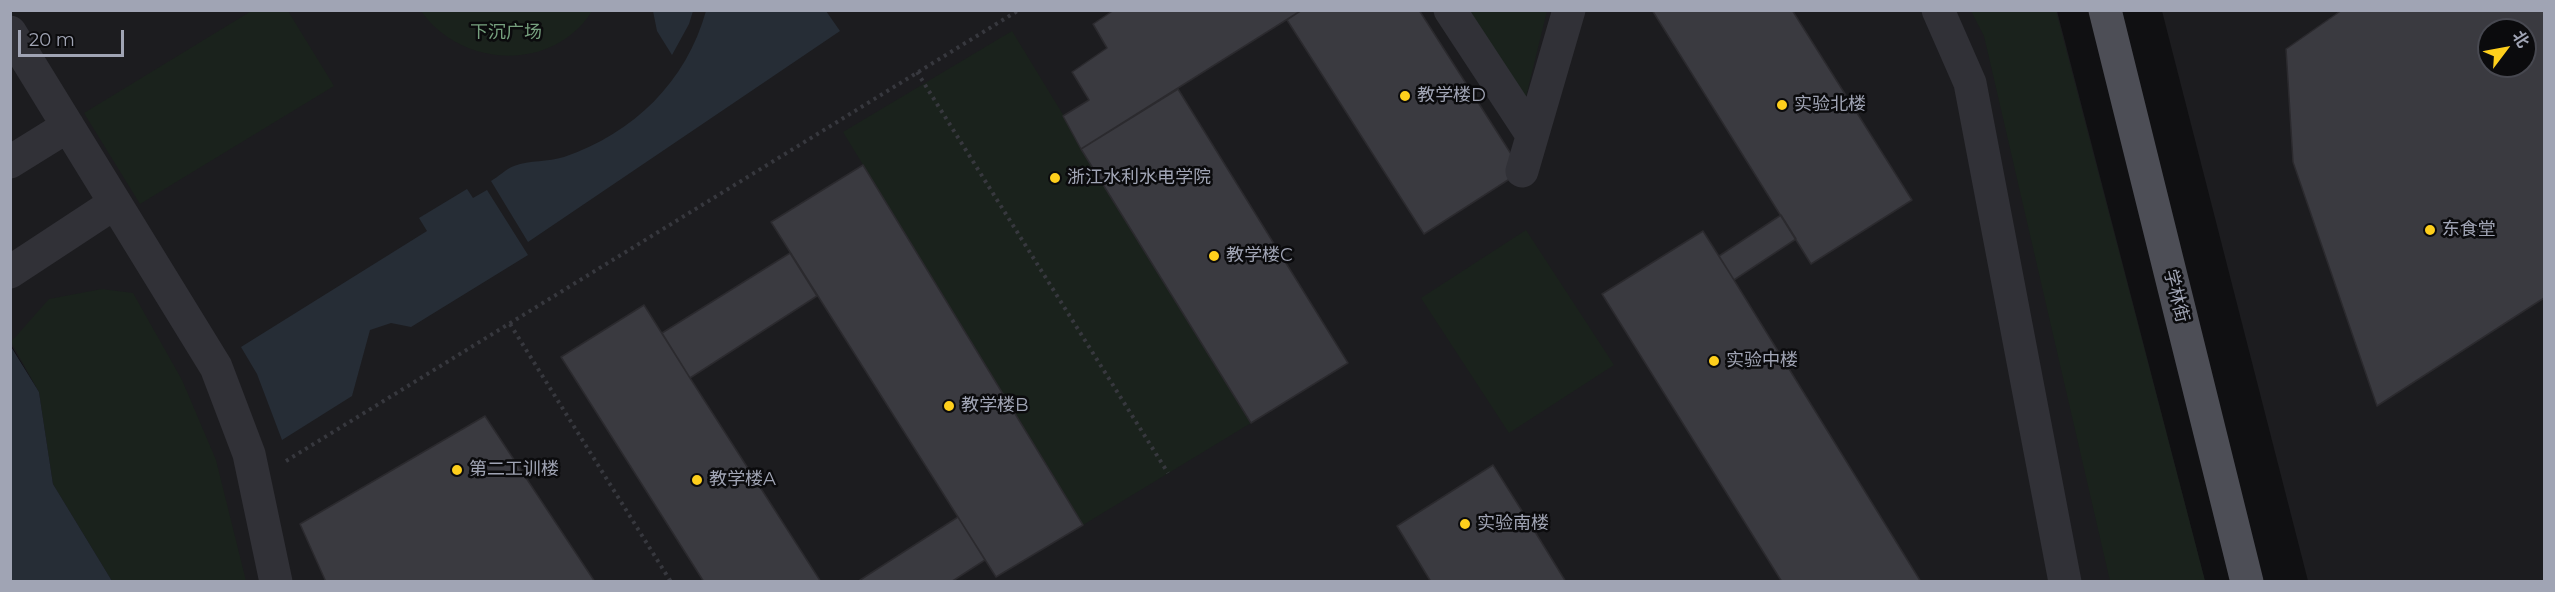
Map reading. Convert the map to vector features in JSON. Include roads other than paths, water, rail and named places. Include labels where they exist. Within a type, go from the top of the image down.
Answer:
[{"type":"main road","name":"学林街","points":[[2105,10],[2247,582]]},
{"type":"street","points":[[1450,10],[1532,135]]},
{"type":"street","points":[[1938,10],[1970,83],[2065,582]]},
{"type":"street","points":[[1522,171],[1564,15]]},
{"type":"street","points":[[10,32],[216,367],[249,454],[276,582]]},
{"type":"street","points":[[10,162],[68,126]]},
{"type":"street","points":[[10,272],[115,203]]},
{"type":"place","name":"教学楼D","points":[[1405,96]]},
{"type":"place","name":"实验北楼","points":[[1782,105]]},
{"type":"place","name":"浙江水利水电学院","points":[[1055,178]]},
{"type":"place","name":"东食堂","points":[[2430,230]]},
{"type":"place","name":"教学楼C","points":[[1214,256]]},
{"type":"place","name":"实验中楼","points":[[1714,361]]},
{"type":"place","name":"教学楼B","points":[[949,406]]},
{"type":"place","name":"第二工训楼","points":[[457,470]]},
{"type":"place","name":"教学楼A","points":[[697,480]]},
{"type":"place","name":"实验南楼","points":[[1465,524]]},
{"type":"park label","name":"下沉广场","points":[[506,33]]}]
